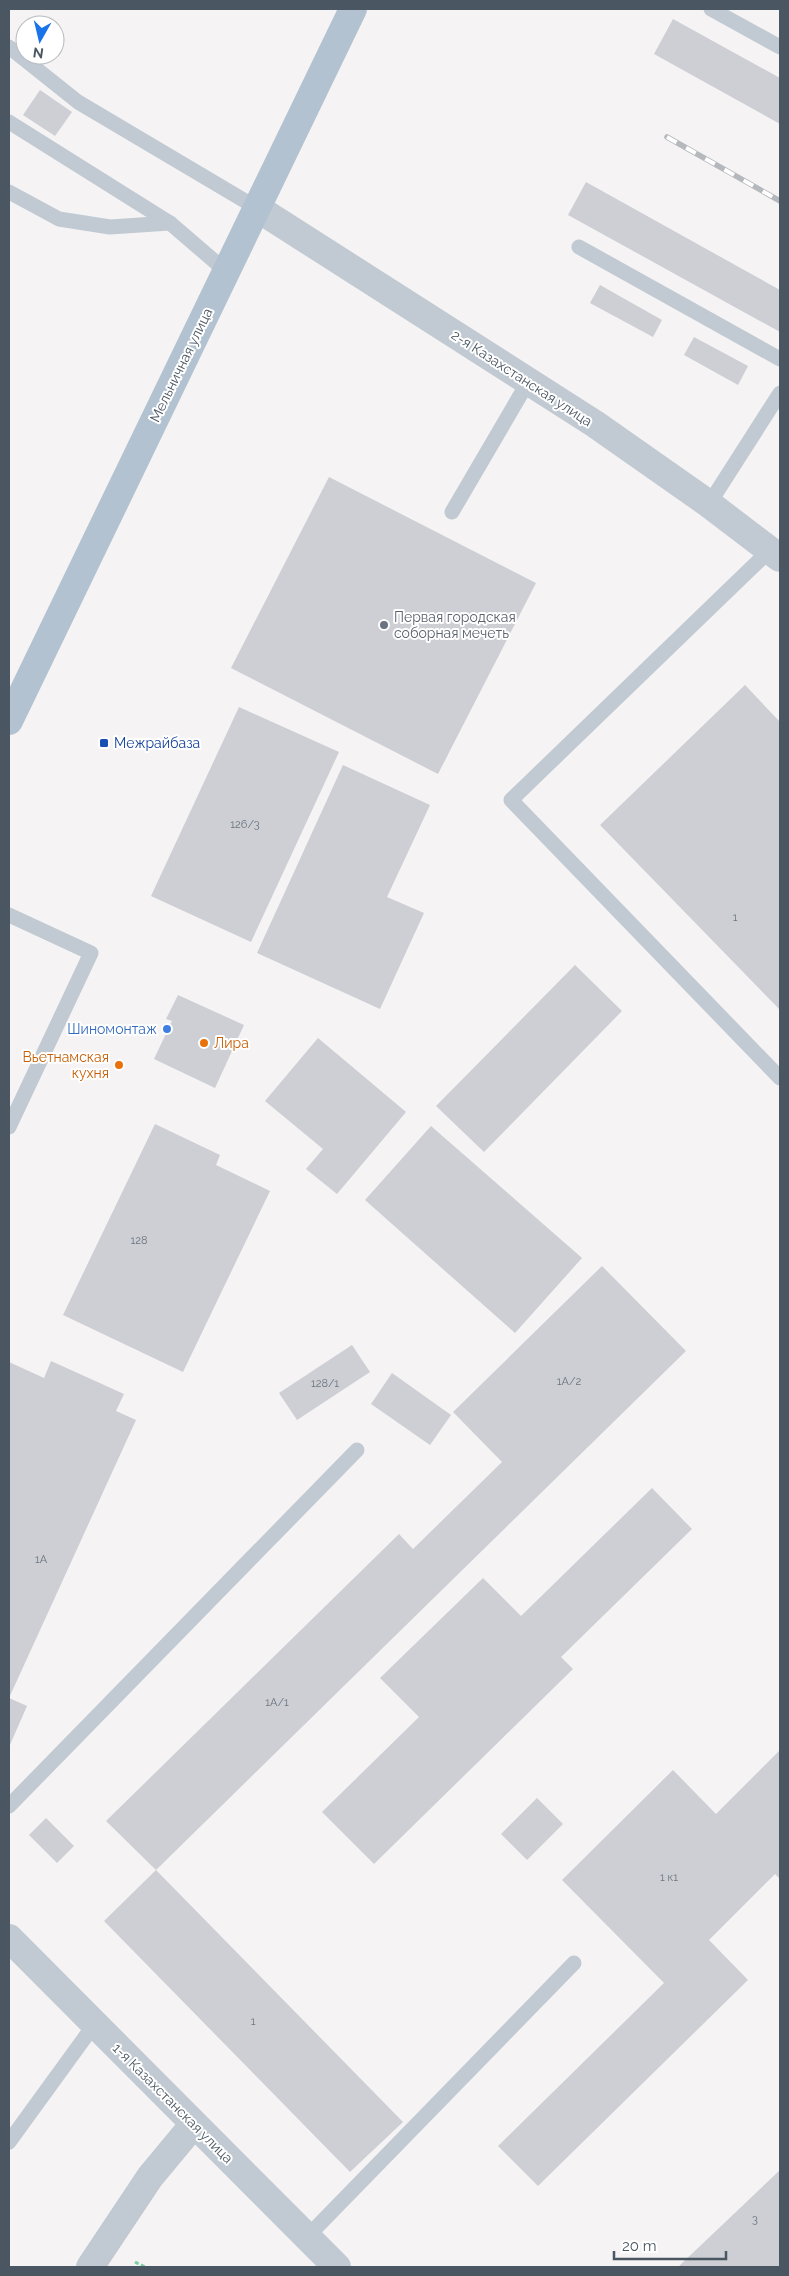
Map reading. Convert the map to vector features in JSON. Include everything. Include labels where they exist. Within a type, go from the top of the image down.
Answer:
[{"type":"main road","name":"Мельничная улица","points":[[9,721],[353,9]]},
{"type":"street","name":"2-я Казахстанская улица","points":[[257,208],[595,424],[709,504],[775,554]]},
{"type":"street","name":"1-я Казахстанская улица","points":[[9,1938],[337,2267]]},
{"type":"street","points":[[90,2267],[150,2177],[194,2124]]},
{"type":"lane","points":[[711,9],[780,47]]},
{"type":"lane","points":[[9,47],[78,102],[257,208]]},
{"type":"lane","points":[[9,122],[170,223],[226,272]]},
{"type":"lane","points":[[9,192],[59,219],[110,227],[170,223]]},
{"type":"lane","points":[[579,247],[780,359]]},
{"type":"lane","points":[[452,512],[528,382]]},
{"type":"lane","points":[[709,504],[780,393]]},
{"type":"lane","points":[[775,554],[511,800],[780,1078]]},
{"type":"lane","points":[[9,914],[91,953],[9,1127]]},
{"type":"lane","points":[[9,1806],[357,1450]]},
{"type":"lane","points":[[307,2237],[574,1963]]},
{"type":"lane","points":[[9,2142],[94,2025]]},
{"type":"building","points":[[673,19],[780,78],[780,124],[654,54]]},
{"type":"building","points":[[40,90],[72,112],[55,136],[23,115]]},
{"type":"building","points":[[586,182],[780,290],[780,332],[568,215]]},
{"type":"building","points":[[600,285],[662,320],[653,337],[590,303]]},
{"type":"building","points":[[694,337],[748,366],[738,385],[684,355]]},
{"type":"building","name":"Первая городская соборная мечеть","points":[[329,477],[536,583],[438,774],[231,668]]},
{"type":"building","points":[[745,685],[780,722],[780,1010],[600,825]]},
{"type":"building","points":[[239,707],[339,752],[251,942],[151,896]]},
{"type":"building","points":[[343,765],[430,805],[387,897],[424,913],[380,1009],[257,953]]},
{"type":"building","points":[[575,965],[622,1011],[484,1152],[436,1106]]},
{"type":"building","points":[[178,995],[244,1025],[215,1088],[154,1059],[172,1021],[166,1019]]},
{"type":"building","points":[[318,1038],[406,1112],[337,1194],[306,1169],[323,1149],[265,1101]]},
{"type":"building","points":[[155,1124],[220,1155],[216,1165],[270,1191],[183,1372],[63,1315]]},
{"type":"building","points":[[431,1126],[582,1258],[515,1333],[365,1200]]},
{"type":"building","points":[[602,1266],[686,1351],[156,1870],[106,1821],[399,1534],[413,1549],[502,1462],[453,1412]]},
{"type":"building","points":[[352,1345],[370,1372],[297,1420],[279,1393]]},
{"type":"building","points":[[51,1361],[124,1394],[116,1411],[136,1420],[9,1698],[9,1362],[44,1378]]},
{"type":"building","points":[[392,1373],[451,1415],[430,1445],[371,1404]]},
{"type":"building","points":[[652,1488],[692,1529],[561,1657],[573,1669],[374,1864],[322,1812],[419,1717],[380,1678],[483,1578],[521,1616]]},
{"type":"building","points":[[9,1698],[27,1706],[9,1747]]},
{"type":"building","points":[[780,1750],[780,1879],[775,1874],[709,1940],[748,1980],[538,2186],[498,2146],[664,1983],[562,1880],[673,1770],[716,1814]]},
{"type":"building","points":[[537,1798],[563,1824],[527,1860],[501,1834]]},
{"type":"building","points":[[46,1818],[74,1846],[57,1863],[29,1835]]},
{"type":"building","points":[[156,1870],[403,2122],[350,2172],[104,1921]]},
{"type":"building","points":[[780,2170],[780,2267],[678,2267]]},
{"type":"railway","points":[[667,137],[780,201]]},
{"type":"place","name":"Первая городская соборная мечеть","points":[[384,625]]},
{"type":"place","name":"Межрайбаза","points":[[104,743]]},
{"type":"place","name":"Шиномонтаж","points":[[167,1029]]},
{"type":"place","name":"Лира","points":[[204,1043]]},
{"type":"place","name":"Вьетнамская кухня","points":[[119,1065]]}]
